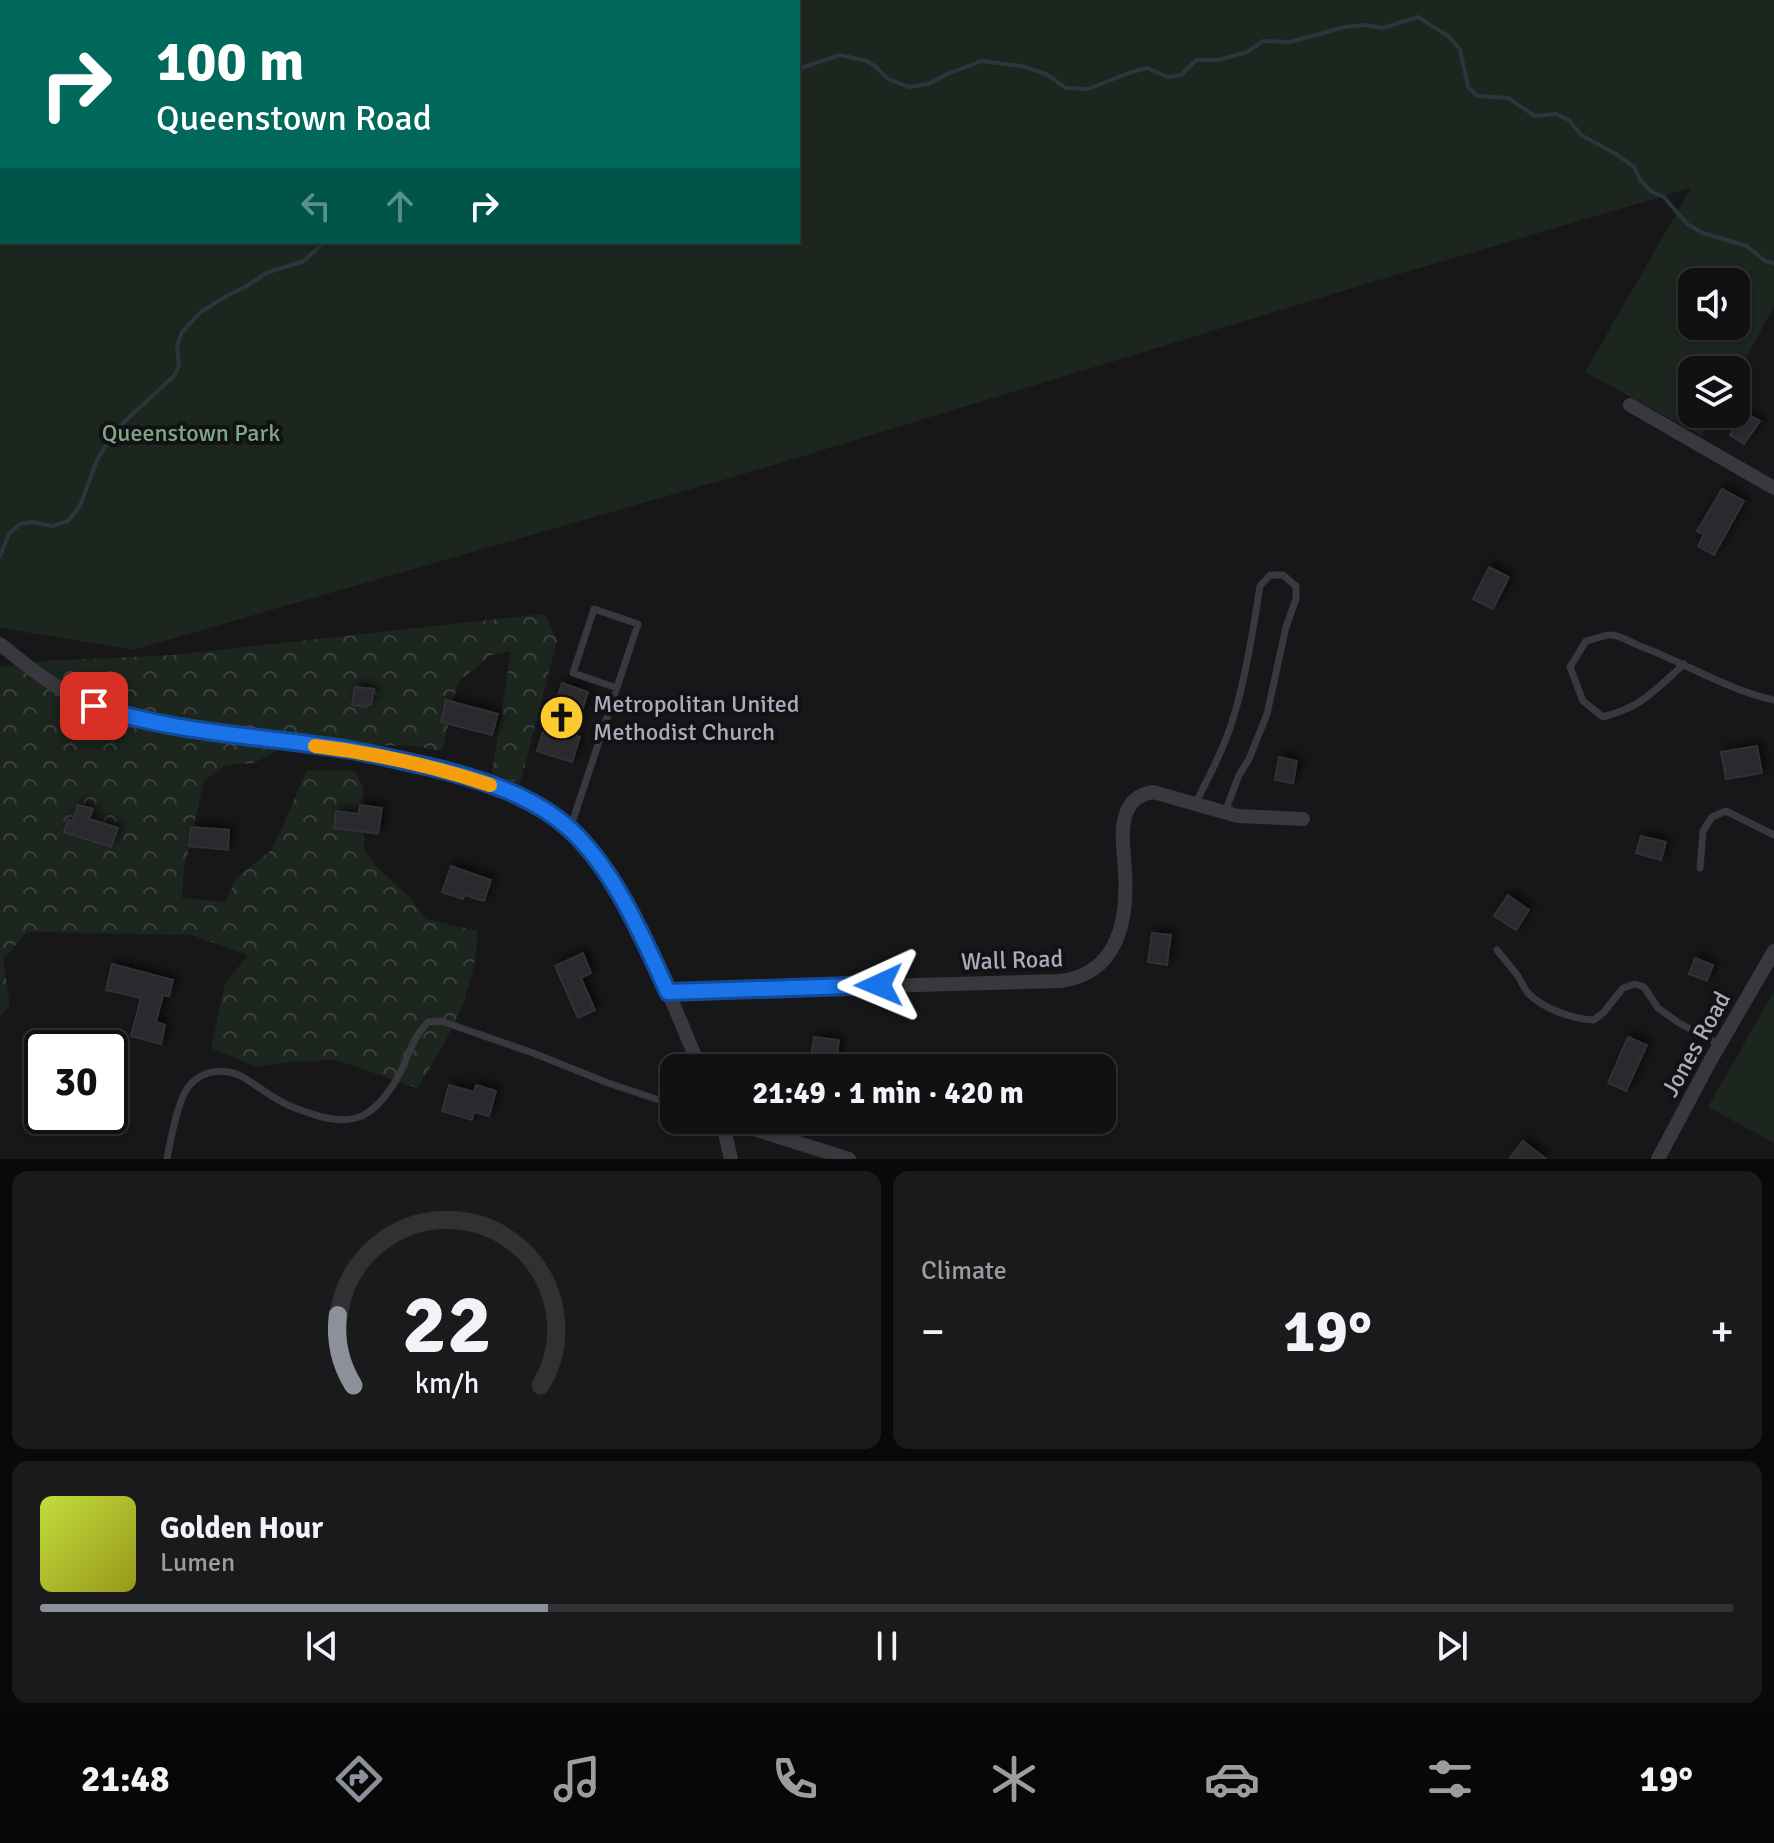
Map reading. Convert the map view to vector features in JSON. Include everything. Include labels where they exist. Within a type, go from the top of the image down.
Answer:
[{"type":"street","points":[[1630,405],[1774,488]]},
{"type":"street","points":[[0,644],[73,696],[120,715],[203,731],[350,750],[452,773],[532,802],[570,829],[616,890],[639,929],[694,1054]]},
{"type":"street","name":"Wall Road","points":[[668,992],[1076,979],[1109,956],[1120,929],[1126,880],[1124,822],[1128,809],[1142,794],[1153,792],[1238,816],[1303,819]]},
{"type":"street","name":"Jones Road","points":[[1658,1159],[1774,951]]},
{"type":"street","points":[[726,1134],[731,1159]]},
{"type":"street","points":[[768,1134],[849,1159]]},
{"type":"lane","points":[[1195,804],[1233,721],[1260,586],[1270,575],[1283,575],[1296,586],[1296,599],[1286,627],[1267,714],[1225,812]]},
{"type":"lane","points":[[570,829],[617,688],[638,624],[594,609],[573,673],[617,688]]},
{"type":"lane","points":[[1684,664],[1650,696],[1623,712],[1603,717],[1583,701],[1570,667],[1586,641],[1611,635],[1684,664],[1750,695],[1774,700]]},
{"type":"lane","points":[[1700,868],[1703,831],[1712,817],[1726,811],[1774,835]]},
{"type":"lane","points":[[1497,950],[1528,993],[1565,1015],[1594,1020],[1623,988],[1635,984],[1644,987],[1658,1008],[1720,1045]]},
{"type":"lane","points":[[167,1159],[184,1094],[195,1079],[212,1071],[226,1071],[283,1103],[335,1120],[353,1119],[364,1115],[383,1098],[402,1069],[418,1031],[428,1022],[441,1021],[469,1030],[660,1100]]},
{"type":"green space","name":"Queenstown Park","points":[[800,0],[1774,0],[1774,307],[1747,356],[1678,356],[1678,423],[1585,372],[1691,188],[764,468],[133,650],[0,628],[0,244],[800,244]]},
{"type":"green space","points":[[1687,428],[1706,428],[1702,436]]},
{"type":"green space","points":[[545,614],[557,641],[520,784],[492,773],[511,651],[491,655],[458,682],[442,751],[414,746],[362,745],[306,735],[254,763],[226,765],[204,781],[184,869],[182,898],[226,902],[236,878],[272,850],[307,770],[355,771],[363,787],[364,850],[374,864],[409,897],[426,919],[477,931],[473,972],[467,993],[439,1053],[417,1088],[336,1060],[257,1067],[211,1048],[225,984],[248,955],[192,935],[27,932],[3,959],[10,1005],[0,1017],[0,667],[42,661],[173,655]]},
{"type":"green space","points":[[1774,991],[1774,1143],[1708,1107]]},
{"type":"building","points":[[1750,415],[1760,421],[1744,444],[1730,435],[1735,428],[1750,428]]},
{"type":"building","points":[[1722,489],[1744,501],[1714,555],[1698,546],[1704,534],[1697,531]]},
{"type":"building","points":[[1489,567],[1509,577],[1493,609],[1473,599]]},
{"type":"building","name":"Metropolitan United Methodist Church","points":[[562,683],[588,692],[574,735],[580,737],[572,762],[537,751],[547,709],[553,711]]},
{"type":"building","points":[[355,687],[374,689],[371,705],[352,705]]},
{"type":"building","points":[[446,700],[498,714],[492,735],[441,722]]},
{"type":"building","points":[[1757,746],[1762,773],[1726,779],[1721,752]]},
{"type":"building","points":[[1279,757],[1297,761],[1293,783],[1275,780]]},
{"type":"building","points":[[78,805],[93,809],[89,819],[118,828],[111,847],[64,832],[68,820],[73,821]]},
{"type":"building","points":[[360,805],[382,808],[378,834],[334,828],[336,811],[359,814]]},
{"type":"building","points":[[191,827],[229,830],[228,850],[189,846]]},
{"type":"building","points":[[1641,836],[1666,842],[1661,860],[1636,853]]},
{"type":"building","points":[[451,866],[491,880],[484,901],[465,895],[463,899],[442,892]]},
{"type":"building","points":[[1508,895],[1529,910],[1516,930],[1494,916]]},
{"type":"building","points":[[1152,933],[1171,935],[1167,965],[1148,962]]},
{"type":"building","points":[[583,953],[591,973],[581,978],[595,1010],[578,1018],[555,966]]},
{"type":"building","points":[[1695,958],[1713,965],[1707,981],[1689,974]]},
{"type":"building","points":[[112,964],[173,980],[169,996],[163,995],[156,1022],[165,1025],[161,1044],[131,1036],[141,998],[106,990]]},
{"type":"building","points":[[814,1037],[839,1040],[837,1054],[811,1054]]},
{"type":"building","points":[[1628,1037],[1647,1045],[1626,1091],[1608,1083]]},
{"type":"building","points":[[449,1085],[474,1092],[476,1085],[496,1091],[489,1116],[474,1112],[472,1120],[442,1111]]},
{"type":"building","points":[[1523,1141],[1546,1159],[1509,1159]]},
{"type":"waterway","points":[[800,68],[840,55],[867,61],[888,79],[909,87],[928,84],[982,61],[1022,66],[1046,74],[1066,88],[1088,89],[1147,68],[1168,77],[1181,75],[1196,60],[1218,60],[1247,52],[1263,41],[1290,42],[1345,27],[1365,25],[1383,28],[1418,17],[1448,36],[1460,49],[1468,87],[1477,96],[1508,98],[1535,116],[1556,114],[1569,120],[1581,135],[1634,167],[1641,181],[1652,192],[1664,197],[1687,224],[1703,233],[1747,246],[1765,261],[1774,263]]},
{"type":"waterway","points":[[0,556],[9,534],[20,524],[32,522],[52,526],[68,521],[80,506],[97,460],[110,439],[174,376],[179,366],[177,346],[182,332],[201,312],[266,273],[304,261],[322,244]]},
{"type":"slow traffic","points":[[315,746],[415,764],[490,785]]},
{"type":"place","name":"Metropolitan United Methodist Church","points":[[562,718]]},
{"type":"route","points":[[94,706],[120,715],[203,731],[380,756],[472,779],[532,802],[570,829],[599,864],[639,929],[668,992],[879,985]]}]
